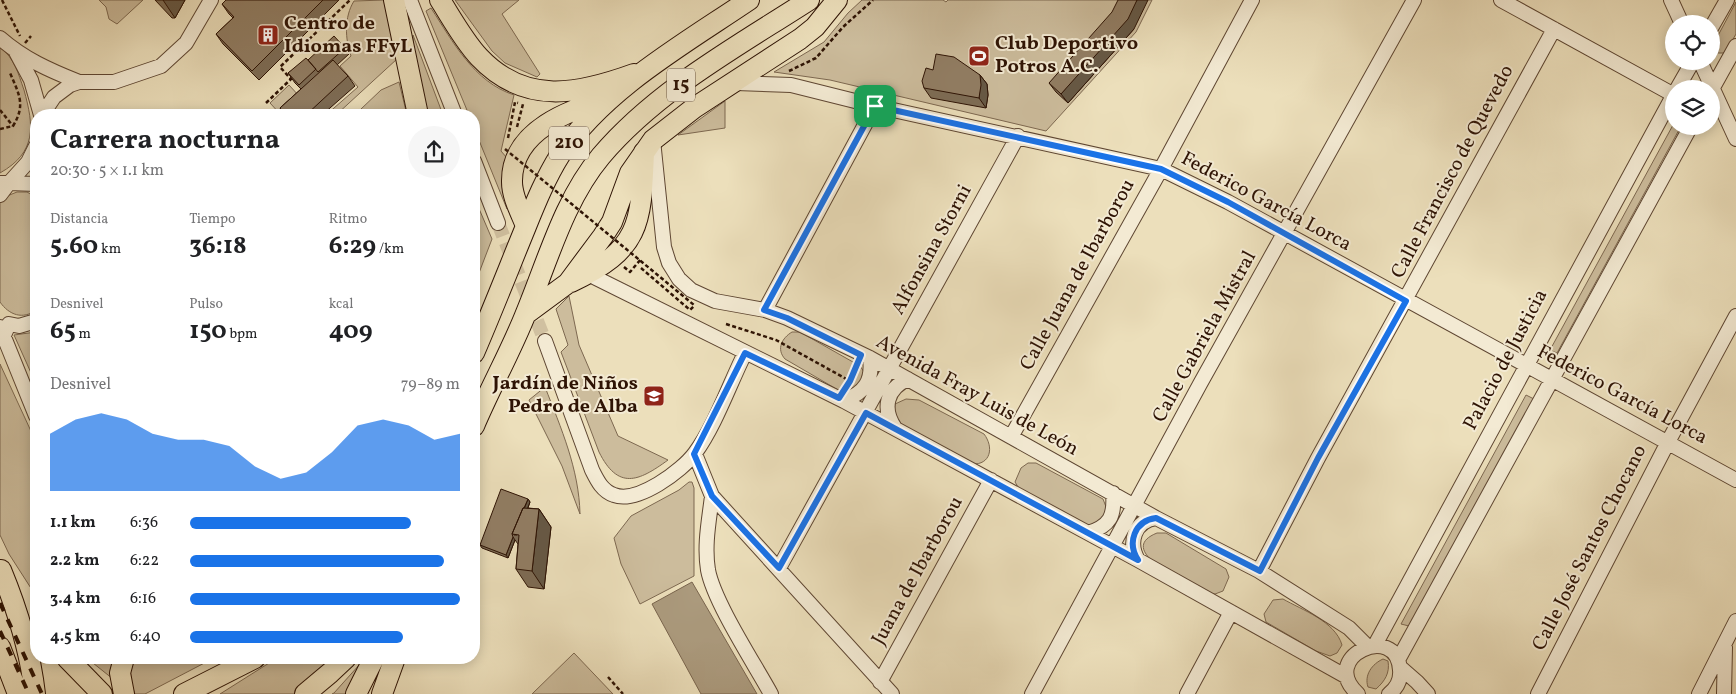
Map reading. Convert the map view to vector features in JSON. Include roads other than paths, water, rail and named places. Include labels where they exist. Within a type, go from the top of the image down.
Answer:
[{"type":"highway","points":[[394,0],[417,109]]},
{"type":"highway","points":[[440,0],[479,57],[505,77],[522,86],[540,91],[577,92],[599,87],[647,69]]},
{"type":"highway","name":"210","points":[[480,338],[526,226],[560,156],[574,137],[613,97],[647,69],[749,0]]},
{"type":"highway","name":"15","points":[[480,413],[526,314],[575,196],[600,157],[623,132],[697,73],[809,0]]},
{"type":"highway","points":[[568,283],[612,222],[630,173],[649,146],[687,112],[816,27],[837,0]]},
{"type":"highway","points":[[526,226],[512,183],[514,166],[527,143],[540,130],[562,115],[576,108],[613,97]]},
{"type":"highway","points":[[526,314],[568,283],[608,263],[629,240],[636,224],[641,204],[649,146]]},
{"type":"highway","points":[[1,568],[30,610]]},
{"type":"highway","points":[[1,568],[18,611],[27,641],[30,661]]},
{"type":"highway","points":[[0,647],[18,694]]},
{"type":"highway","points":[[30,664],[35,694]]},
{"type":"highway","points":[[73,664],[102,694]]},
{"type":"highway","points":[[122,664],[120,673],[124,694]]},
{"type":"highway","points":[[184,694],[243,664]]},
{"type":"highway","points":[[305,694],[340,664]]},
{"type":"highway","points":[[356,694],[371,664]]},
{"type":"highway","points":[[382,694],[393,664]]},
{"type":"highway","points":[[205,694],[230,671]]},
{"type":"street","points":[[9,43],[37,64],[79,82],[114,82],[161,66],[186,43],[211,0]]},
{"type":"street","points":[[410,0],[453,109]]},
{"type":"street","name":"Calle Juana de Ibarborou","points":[[1010,437],[1161,169],[1252,0]]},
{"type":"street","name":"Calle Gabriela Mistral","points":[[1032,694],[1200,384],[1414,0]]},
{"type":"street","points":[[1501,0],[1665,90]]},
{"type":"street","points":[[1671,0],[1678,15]]},
{"type":"street","points":[[1718,15],[1727,0]]},
{"type":"street","name":"Calle Francisco de Quevedo","points":[[1260,571],[1318,458],[1554,29]]},
{"type":"street","points":[[9,43],[31,80],[40,109]]},
{"type":"street","points":[[1717,80],[1736,46]]},
{"type":"street","points":[[46,109],[54,96],[79,82]]},
{"type":"street","name":"Federico García Lorca","points":[[732,83],[755,82],[791,85],[875,106],[1161,169],[1285,234],[1736,480]]},
{"type":"street","points":[[764,310],[875,106]]},
{"type":"street","name":"Palacio de Justicia","points":[[1352,689],[1349,662],[1360,650],[1371,646],[1665,111]]},
{"type":"street","points":[[1720,115],[1736,139]]},
{"type":"street","points":[[1389,694],[1398,684],[1399,664],[1550,379],[1686,135]]},
{"type":"street","name":"Alfonsina Storni","points":[[779,568],[1018,136]]},
{"type":"street","name":"Avenida Fray Luis de León","points":[[649,146],[664,247],[669,263],[679,279],[691,290],[705,297],[764,310],[787,318],[866,356],[1156,518],[1260,571],[1349,628],[1371,646],[1388,650],[1399,664]]},
{"type":"street","points":[[0,194],[4,183],[30,158]]},
{"type":"street","points":[[480,176],[498,223]]},
{"type":"street","points":[[4,183],[30,184]]},
{"type":"street","points":[[588,274],[842,400],[1113,546],[1330,666],[1352,689]]},
{"type":"street","name":"Calle José Santos Chocano","points":[[1538,694],[1668,442],[1736,316]]},
{"type":"street","points":[[30,323],[19,326],[9,324],[2,331],[30,401]]},
{"type":"street","points":[[545,342],[592,470],[598,482],[607,491],[620,497],[634,496],[648,490],[664,480],[694,454],[745,353]]},
{"type":"street","points":[[842,400],[863,391],[868,384],[872,370],[866,356]]},
{"type":"street","points":[[895,428],[887,412],[888,399],[896,386],[908,379]]},
{"type":"street","points":[[694,454],[712,496],[892,694]]},
{"type":"street","name":"Juana de Ibarborou","points":[[880,682],[991,480]]},
{"type":"street","points":[[1088,534],[1099,530],[1112,520],[1114,512],[1113,494]]},
{"type":"street","points":[[712,496],[706,537],[708,571],[722,604],[771,694]]},
{"type":"street","points":[[1138,560],[1132,546],[1134,534],[1144,522],[1156,518]]},
{"type":"street","points":[[1187,694],[1230,612]]},
{"type":"street","points":[[1699,694],[1736,621]]},
{"type":"street","points":[[1330,666],[1343,660],[1351,648],[1352,642],[1349,628]]},
{"type":"street","points":[[1724,694],[1725,644]]},
{"type":"street","points":[[1399,664],[1428,694]]},
{"type":"tunnel","points":[[498,223],[545,341]]},
{"type":"railway","points":[[0,603],[42,694]]},
{"type":"railway","points":[[0,631],[29,694]]},
{"type":"place","name":"Centro de Idiomas FFyL","points":[[268,35]]},
{"type":"place","name":"Club Deportivo Potros A.C.","points":[[979,56]]},
{"type":"place","name":"Jardín de Niños Pedro de Alba","points":[[654,396]]}]
